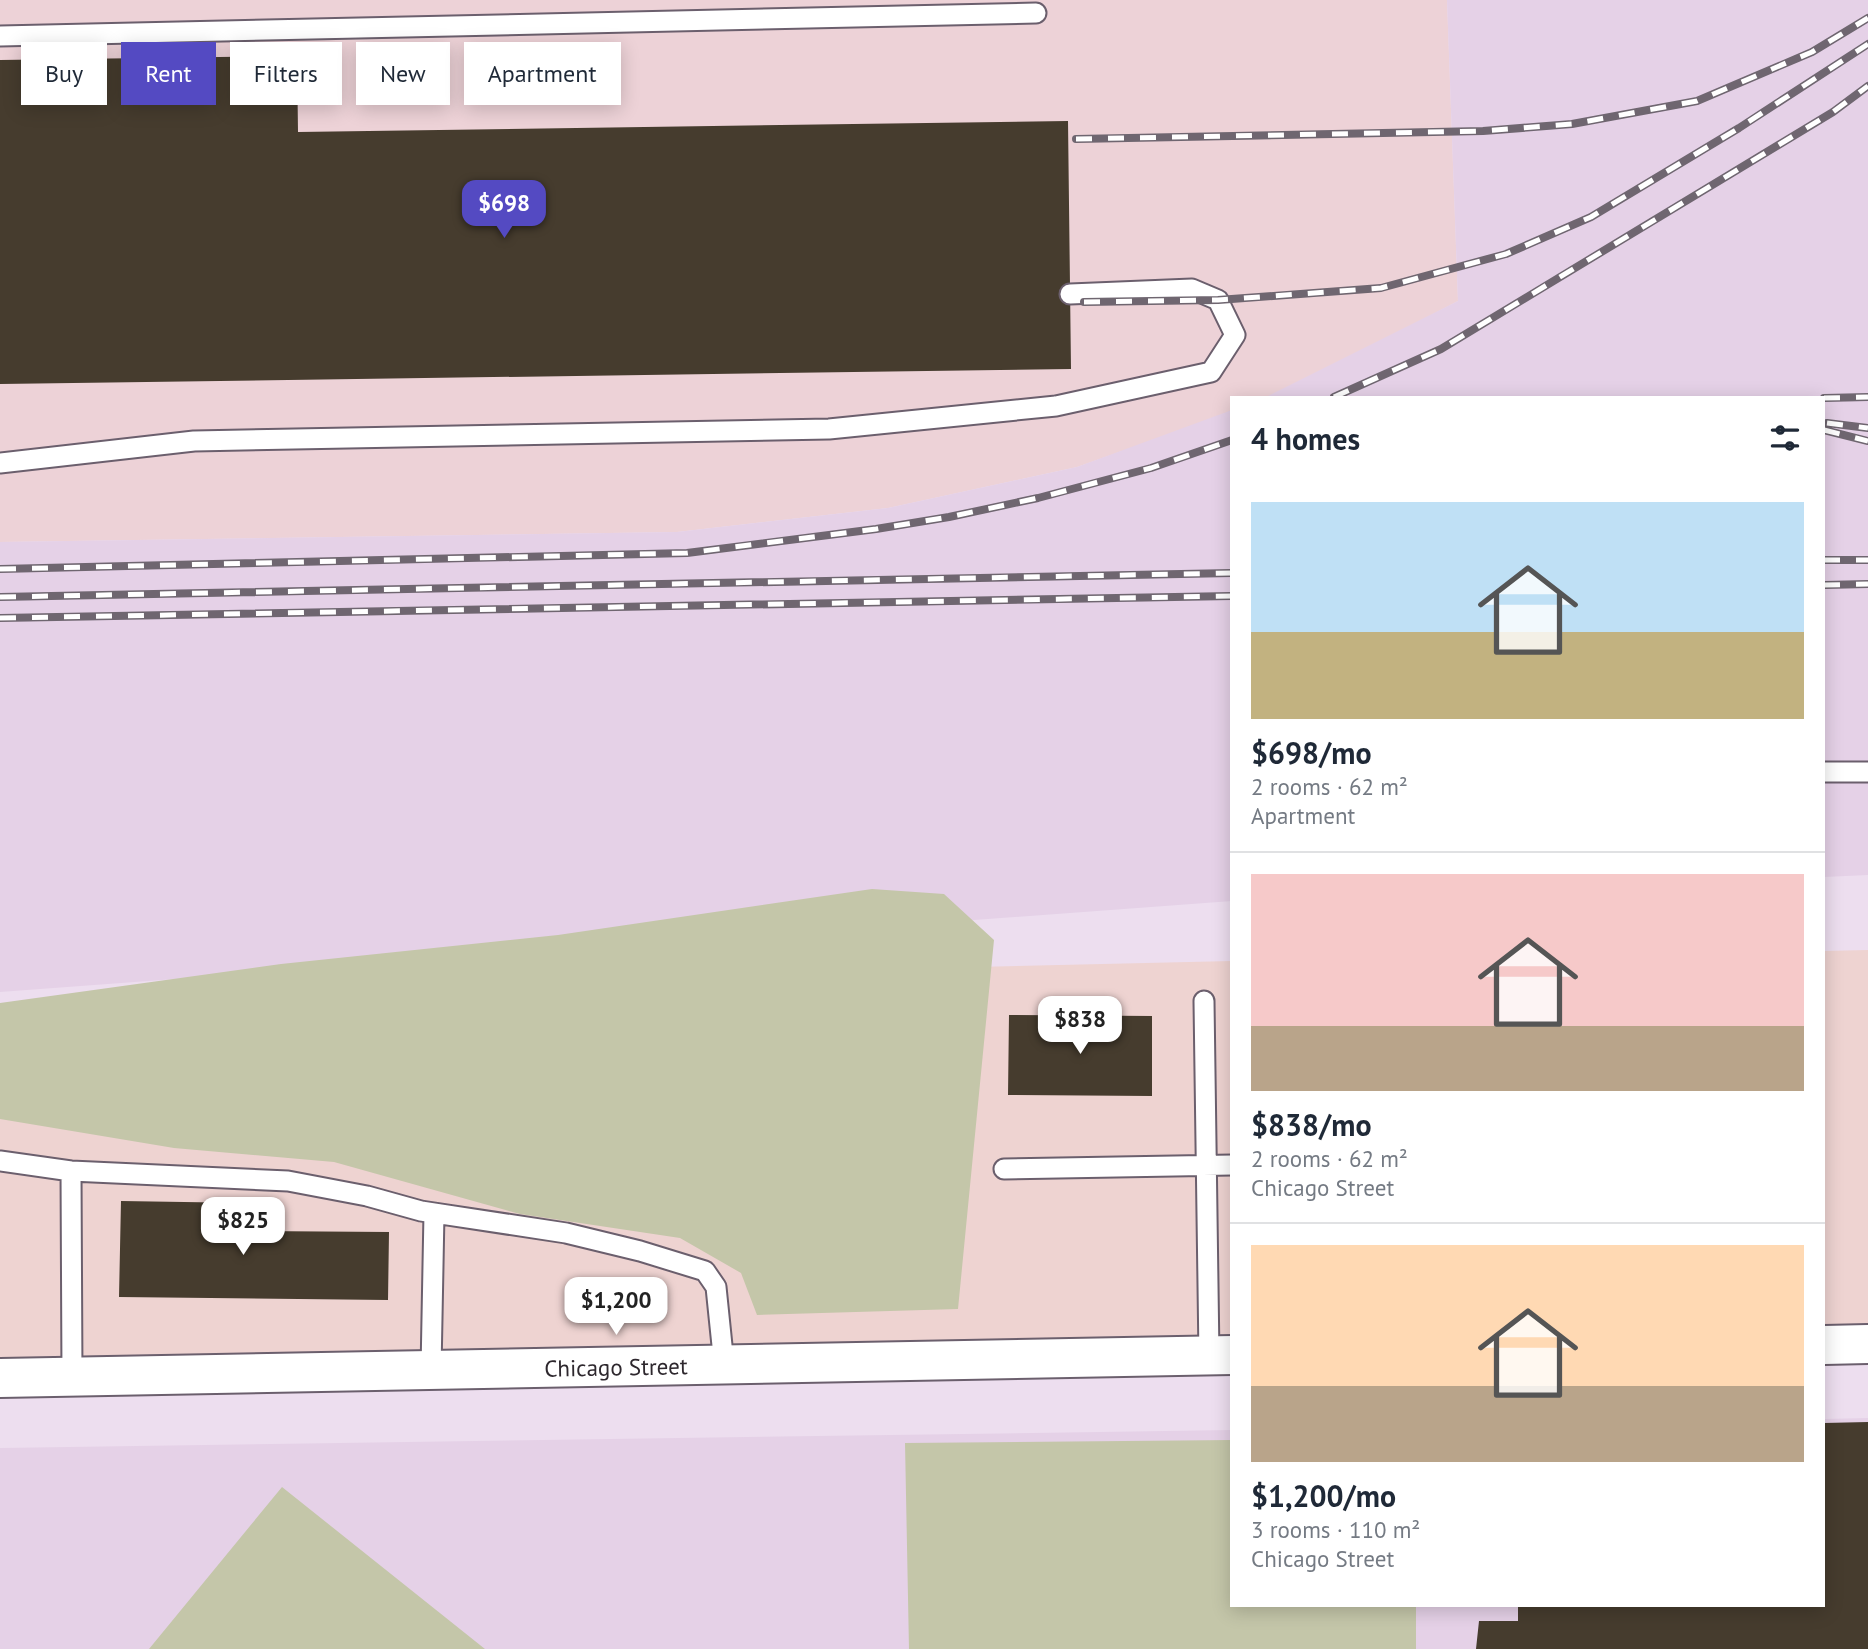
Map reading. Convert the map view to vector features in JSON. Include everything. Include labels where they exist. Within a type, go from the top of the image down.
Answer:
[{"type":"main road","points":[[1825,1345],[1868,1344]]},
{"type":"main road","name":"Chicago Street","points":[[0,1378],[1220,1356]]},
{"type":"lane","points":[[0,36],[1036,13]]},
{"type":"lane","points":[[0,463],[194,441],[829,429],[1043,407],[1211,372],[1236,335],[1219,300],[1192,289],[1070,294]]},
{"type":"lane","points":[[1825,772],[1868,772]]},
{"type":"lane","points":[[1204,1001],[1206,1166],[1220,1356]]},
{"type":"lane","points":[[0,1161],[71,1171],[288,1181],[434,1213],[566,1233],[640,1251],[705,1271],[716,1287],[724,1365]]},
{"type":"lane","points":[[1004,1169],[1230,1165]]},
{"type":"lane","points":[[71,1171],[72,1377]]},
{"type":"lane","points":[[431,1370],[434,1213]]},
{"type":"shaded area","points":[[0,0],[1447,0],[1458,301],[1276,396],[1230,396],[1230,413],[1077,467],[888,508],[677,532],[0,542]]},
{"type":"shaded area","points":[[1447,0],[1868,0],[1868,875],[1825,877],[1825,396],[1268,396],[1458,301]]},
{"type":"shaded area","points":[[1230,411],[1230,901],[0,992],[0,542],[677,532],[888,508],[1077,467]]},
{"type":"shaded area","points":[[1868,950],[1868,1344],[1825,1345],[1825,951]]},
{"type":"shaded area","points":[[1230,961],[1230,1355],[0,1378],[0,1026],[674,974]]},
{"type":"shaded area","points":[[1868,1418],[1868,1649],[0,1649],[0,1448],[1230,1430],[1230,1607],[1825,1607],[1825,1419]]},
{"type":"green space","points":[[872,889],[944,894],[994,940],[958,1309],[757,1315],[741,1273],[680,1238],[520,1214],[334,1162],[174,1148],[0,1119],[0,1003],[281,964],[558,935]]},
{"type":"green space","points":[[1230,1440],[1230,1607],[1416,1607],[1416,1649],[909,1649],[905,1443]]},
{"type":"green space","points":[[282,1487],[485,1649],[149,1649]]},
{"type":"building","points":[[216,57],[230,57],[230,105],[298,105],[298,132],[1068,121],[1071,369],[0,384],[0,60],[21,60],[21,105],[107,105],[107,59],[121,58],[121,105],[216,105]]},
{"type":"building","points":[[1009,1015],[1152,1016],[1152,1096],[1008,1095]]},
{"type":"building","points":[[121,1201],[247,1203],[247,1231],[389,1232],[388,1300],[119,1297]]},
{"type":"building","points":[[1868,1422],[1868,1649],[1476,1649],[1479,1621],[1518,1621],[1518,1607],[1825,1607],[1825,1423]]},
{"type":"railway","points":[[1076,139],[1483,131],[1572,124],[1697,101],[1812,52],[1868,18]]},
{"type":"railway","points":[[1084,302],[1218,300],[1381,288],[1506,254],[1591,217],[1739,128],[1868,44]]},
{"type":"railway","points":[[1336,396],[1441,349],[1833,112],[1868,86]]},
{"type":"railway","points":[[1825,398],[1868,397]]},
{"type":"railway","points":[[1827,423],[1868,428]]},
{"type":"railway","points":[[1825,430],[1868,441]]},
{"type":"railway","points":[[0,569],[687,553],[949,517],[1038,498],[1151,468],[1230,441]]},
{"type":"railway","points":[[1825,560],[1868,560]]},
{"type":"railway","points":[[0,597],[1230,573]]},
{"type":"railway","points":[[1825,585],[1868,584]]},
{"type":"railway","points":[[0,618],[1230,596]]}]
